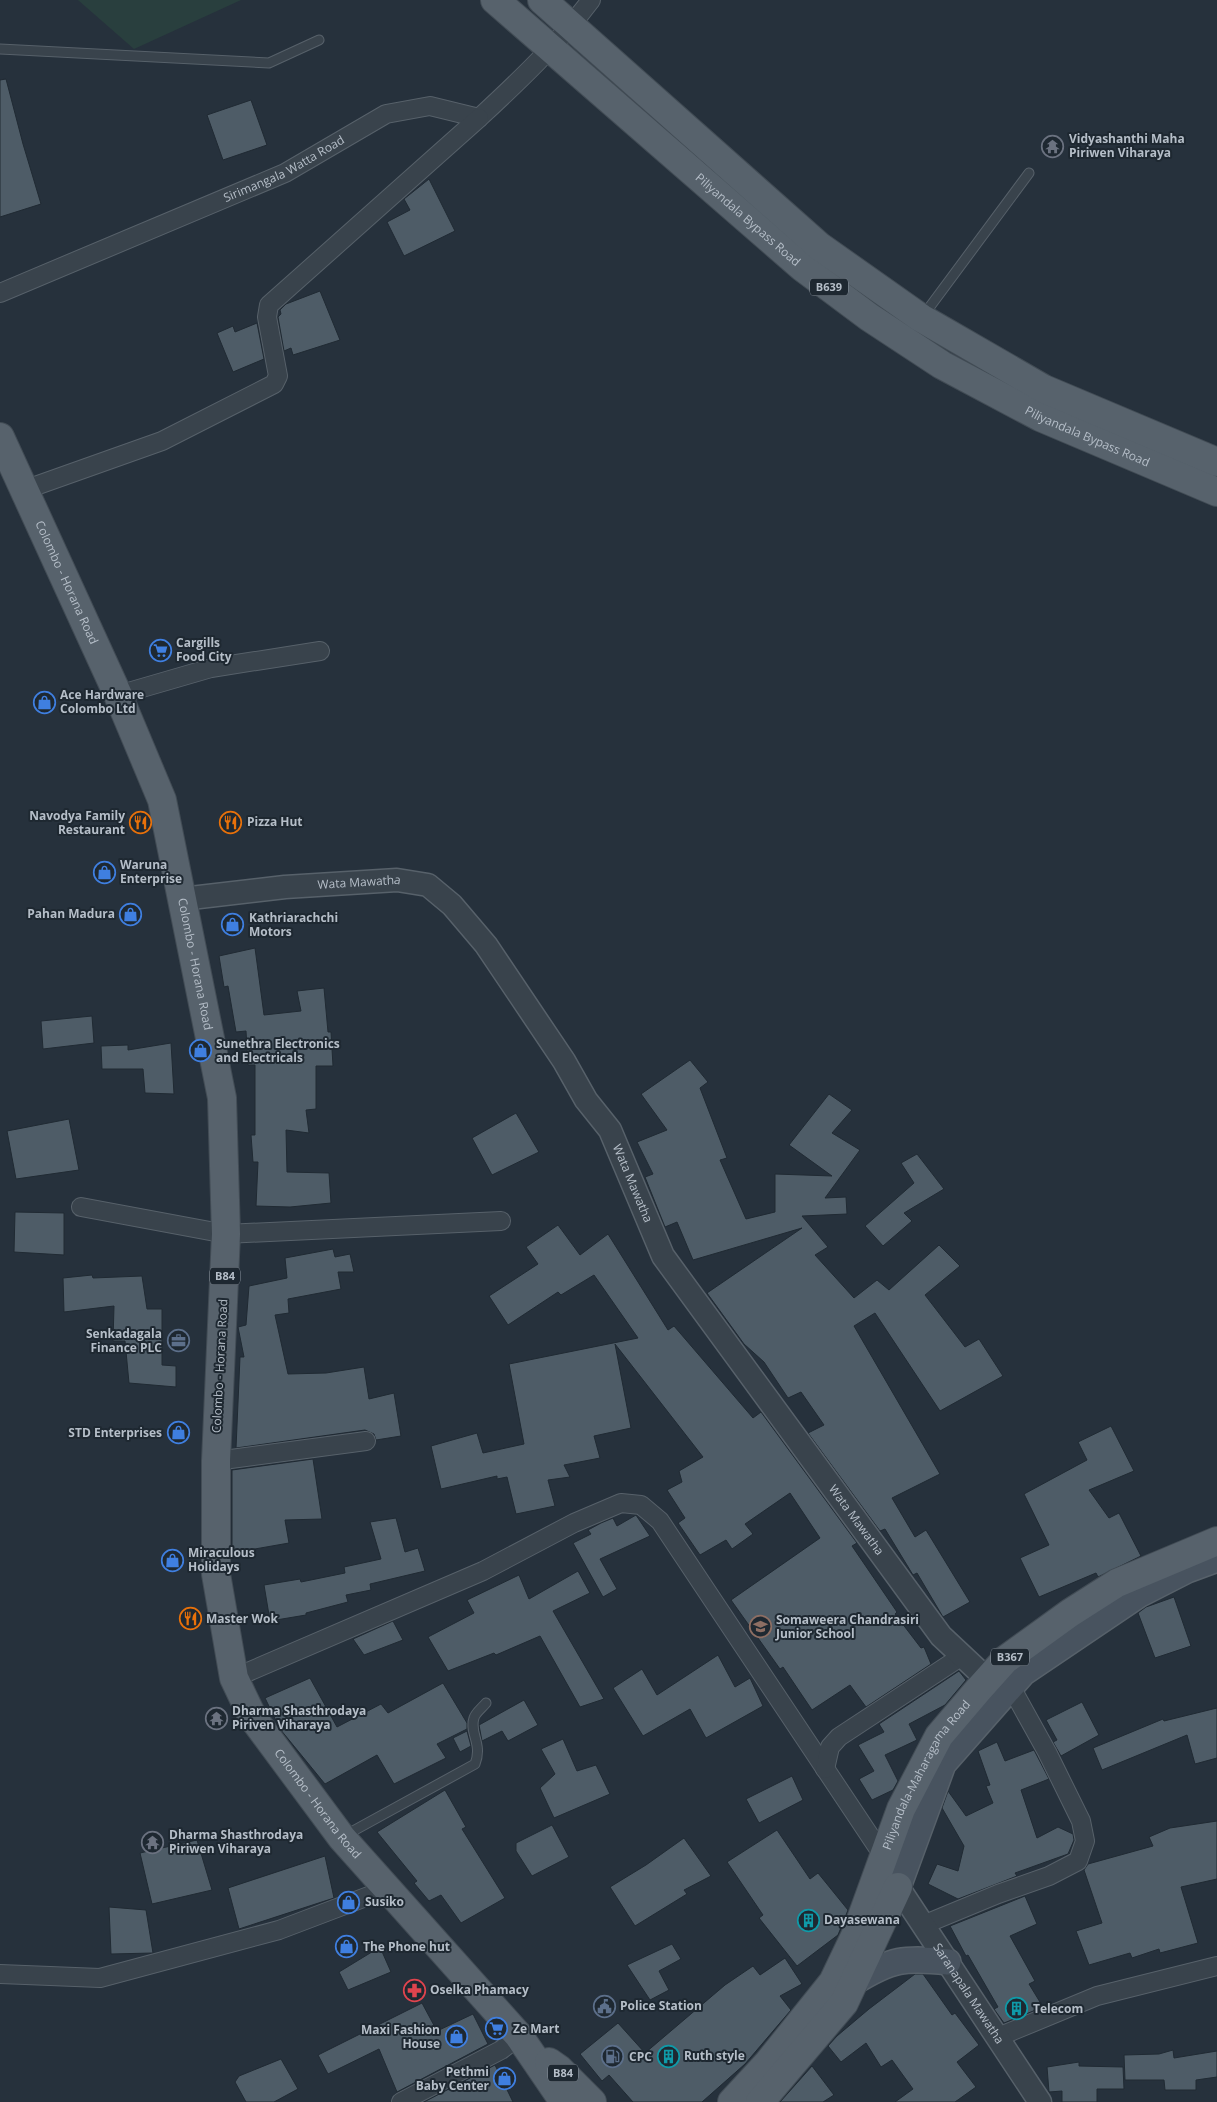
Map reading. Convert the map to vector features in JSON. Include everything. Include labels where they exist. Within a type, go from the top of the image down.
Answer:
[{"type":"main road","name":"Piliyandala Bypass Road","points":[[495,0],[802,266],[869,317],[942,365],[1040,417],[1217,492]]},
{"type":"main road","name":"Piliyandala Bypass Road","points":[[542,0],[819,246],[921,318],[1044,389],[1217,462]]},
{"type":"main road","name":"Colombo - Horana Road","points":[[0,439],[118,695],[162,800],[222,1098],[226,1234],[216,1462],[216,1574],[234,1678],[254,1718],[342,1838],[524,2042]]},
{"type":"main road","name":"Piliyandala-Maharagama Road","points":[[760,2102],[844,2003],[898,1887],[943,1764],[999,1683],[1005,1660],[1070,1613],[1117,1583],[1217,1541]]},
{"type":"main road","name":"Piliyandala-Maharagama Road","points":[[732,2102],[768,2063],[833,1982],[855,1936],[901,1808],[939,1736],[999,1683],[1023,1673],[1140,1594],[1187,1570],[1217,1560]]},
{"type":"main road","points":[[854,1982],[893,1962],[914,1958],[948,1962]]},
{"type":"main road","name":"B84","points":[[524,2042],[564,2102]]},
{"type":"main road","name":"B84","points":[[524,2042],[559,2069],[592,2102]]},
{"type":"street","points":[[24,490],[162,441],[274,384],[278,376],[267,317],[269,305],[479,118],[572,26],[591,0]]},
{"type":"street","name":"Sirimangala Watta Road","points":[[0,293],[285,173],[386,114],[430,106],[479,118]]},
{"type":"street","points":[[118,695],[211,668],[320,651]]},
{"type":"street","name":"Wata Mawatha","points":[[182,899],[285,887],[397,880],[428,885],[452,905],[486,946],[564,1061],[586,1100],[610,1130],[663,1256],[941,1636],[962,1656],[999,1683]]},
{"type":"street","points":[[80,1208],[226,1234],[501,1222]]},
{"type":"street","points":[[216,1462],[366,1441]]},
{"type":"street","points":[[234,1678],[483,1571],[574,1523],[613,1506],[621,1503],[641,1505],[660,1521],[884,1857]]},
{"type":"street","points":[[825,1769],[830,1747],[839,1737],[962,1656]]},
{"type":"street","points":[[923,1924],[998,1894],[1050,1876],[1078,1862],[1086,1841],[1081,1821],[1047,1752],[999,1683]]},
{"type":"street","name":"Saranapala Mawatha","points":[[884,1857],[898,1887],[1040,2102]]},
{"type":"street","points":[[0,1974],[100,1978],[279,1930],[388,1889]]},
{"type":"street","points":[[998,2037],[1097,1996],[1217,1966]]},
{"type":"street","points":[[401,2102],[501,2050],[524,2042]]},
{"type":"lane","points":[[0,49],[269,63],[319,40]]},
{"type":"lane","points":[[921,318],[1029,173]]},
{"type":"lane","points":[[342,1838],[475,1764],[479,1747],[473,1725],[474,1716],[486,1703]]},
{"type":"green space","points":[[78,0],[241,0],[134,49]]},
{"type":"building","points":[[6,79],[41,204],[0,217],[0,80]]},
{"type":"building","points":[[251,100],[267,145],[223,160],[207,115]]},
{"type":"building","points":[[429,179],[455,231],[404,256],[387,222],[410,210],[404,199]]},
{"type":"building","points":[[320,291],[340,340],[293,355],[291,348],[284,351],[278,317],[281,314],[280,310],[286,304]]},
{"type":"building","points":[[257,323],[264,359],[233,372],[217,333],[233,326],[235,332]]},
{"type":"building","points":[[255,948],[264,1015],[301,1011],[297,991],[324,988],[328,1032],[331,1032],[333,1066],[316,1066],[316,1109],[306,1110],[309,1133],[286,1130],[287,1172],[329,1173],[331,1203],[290,1207],[256,1206],[258,1162],[253,1162],[251,1135],[255,1135],[255,1065],[248,1065],[246,1031],[236,1032],[228,986],[224,987],[219,956]]},
{"type":"building","points":[[92,1016],[94,1043],[43,1049],[41,1021]]},
{"type":"building","points":[[171,1043],[174,1094],[145,1093],[143,1069],[102,1069],[101,1046],[128,1045],[128,1050]]},
{"type":"building","points":[[690,1060],[708,1082],[700,1088],[727,1158],[720,1160],[746,1219],[775,1212],[775,1174],[832,1176],[789,1145],[829,1094],[852,1110],[832,1133],[860,1150],[825,1198],[846,1197],[847,1214],[802,1216],[828,1247],[815,1255],[854,1298],[877,1280],[889,1290],[939,1245],[960,1266],[925,1295],[965,1347],[979,1339],[1003,1376],[940,1411],[875,1313],[854,1326],[940,1474],[892,1498],[915,1537],[926,1530],[970,1602],[943,1617],[917,1573],[913,1575],[885,1529],[880,1531],[808,1433],[824,1425],[801,1392],[788,1398],[764,1362],[744,1344],[707,1293],[802,1228],[693,1260],[677,1222],[665,1227],[645,1177],[653,1174],[637,1142],[667,1130],[641,1094]]},
{"type":"building","points":[[516,1113],[539,1152],[492,1175],[472,1138]]},
{"type":"building","points":[[69,1119],[79,1170],[16,1179],[7,1131]]},
{"type":"building","points":[[917,1154],[944,1189],[904,1213],[912,1221],[883,1246],[865,1226],[914,1183],[901,1163]]},
{"type":"building","points":[[15,1212],[64,1213],[64,1255],[14,1252]]},
{"type":"building","points":[[558,1225],[580,1255],[608,1234],[668,1330],[674,1326],[753,1418],[761,1412],[857,1543],[852,1546],[897,1612],[895,1614],[921,1648],[924,1647],[931,1664],[866,1707],[850,1685],[812,1710],[783,1667],[780,1669],[731,1600],[820,1538],[790,1493],[745,1524],[753,1534],[732,1549],[726,1540],[700,1555],[678,1523],[685,1518],[667,1490],[682,1482],[679,1471],[703,1457],[615,1344],[631,1428],[594,1436],[600,1458],[564,1465],[570,1477],[548,1480],[555,1506],[516,1514],[507,1477],[497,1479],[497,1476],[441,1489],[431,1446],[477,1433],[483,1453],[524,1444],[509,1364],[638,1338],[594,1275],[561,1295],[558,1292],[508,1325],[489,1296],[538,1264],[526,1247]]},
{"type":"building","points":[[333,1249],[335,1257],[350,1254],[354,1272],[338,1272],[341,1289],[288,1299],[289,1313],[275,1315],[288,1374],[326,1373],[364,1367],[369,1399],[394,1393],[401,1436],[376,1440],[374,1434],[365,1430],[236,1448],[240,1357],[244,1357],[238,1327],[246,1325],[249,1286],[287,1278],[285,1258]]},
{"type":"building","points":[[92,1275],[93,1278],[142,1276],[147,1309],[162,1309],[162,1365],[176,1366],[176,1387],[129,1383],[125,1341],[113,1341],[114,1306],[64,1312],[63,1278]]},
{"type":"building","points":[[1111,1426],[1134,1471],[1089,1490],[1109,1518],[1119,1513],[1141,1556],[1098,1577],[1096,1573],[1039,1597],[1020,1558],[1049,1545],[1024,1494],[1087,1460],[1078,1442]]},
{"type":"building","points":[[313,1459],[322,1519],[285,1520],[289,1543],[232,1553],[232,1470]]},
{"type":"building","points":[[636,1515],[650,1536],[600,1559],[617,1589],[603,1597],[573,1543],[591,1534],[588,1530],[601,1523],[613,1518],[617,1526]]},
{"type":"building","points":[[396,1518],[405,1552],[418,1548],[425,1571],[370,1584],[371,1590],[346,1595],[348,1602],[306,1613],[306,1615],[270,1621],[264,1585],[300,1579],[301,1582],[345,1573],[344,1567],[381,1559],[370,1522]]},
{"type":"building","points":[[578,1571],[590,1593],[553,1611],[604,1699],[580,1707],[540,1636],[496,1655],[494,1653],[448,1671],[428,1637],[474,1613],[467,1600],[519,1575],[529,1599]]},
{"type":"building","points":[[1174,1597],[1191,1646],[1155,1658],[1138,1613],[1146,1607]]},
{"type":"building","points":[[393,1621],[403,1640],[364,1655],[353,1639]]},
{"type":"building","points":[[718,1655],[735,1687],[750,1678],[763,1706],[706,1738],[690,1709],[643,1736],[613,1688],[642,1669],[657,1695]]},
{"type":"building","points":[[959,1671],[966,1680],[945,1705],[909,1724],[917,1740],[885,1755],[898,1781],[893,1790],[872,1800],[859,1779],[874,1771],[858,1745],[884,1732],[879,1724]]},
{"type":"building","points":[[310,1678],[337,1727],[381,1704],[388,1713],[443,1683],[467,1723],[467,1729],[437,1744],[446,1758],[394,1784],[377,1755],[325,1784],[280,1729],[265,1698]]},
{"type":"building","points":[[524,1700],[538,1725],[508,1741],[502,1731],[482,1741],[479,1725]]},
{"type":"building","points":[[1082,1702],[1099,1735],[1061,1756],[1053,1742],[1057,1740],[1046,1720]]},
{"type":"building","points":[[1217,1708],[1217,1758],[1195,1764],[1187,1735],[1102,1770],[1093,1748],[1163,1719],[1164,1721]]},
{"type":"building","points":[[467,1731],[471,1746],[460,1752],[453,1738]]},
{"type":"building","points":[[563,1739],[577,1771],[596,1765],[610,1794],[554,1818],[540,1788],[555,1774],[541,1749]]},
{"type":"building","points":[[997,1742],[1005,1761],[1034,1750],[1049,1779],[1021,1790],[1037,1838],[1058,1827],[1073,1834],[1074,1840],[1068,1854],[1015,1873],[1017,1876],[958,1899],[928,1884],[937,1864],[958,1871],[964,1846],[942,1808],[948,1791],[966,1816],[993,1803],[986,1786],[990,1785],[978,1751]]},
{"type":"building","points":[[792,1776],[803,1800],[759,1823],[746,1799]]},
{"type":"building","points":[[445,1790],[466,1827],[462,1829],[505,1898],[461,1923],[441,1895],[429,1901],[414,1883],[417,1881],[377,1832]]},
{"type":"building","points":[[1217,1821],[1217,1879],[1181,1887],[1198,1943],[1160,1953],[1159,1949],[1132,1958],[1130,1953],[1089,1965],[1076,1931],[1102,1923],[1084,1870],[1088,1864],[1153,1846],[1149,1837],[1170,1828]]},
{"type":"building","points":[[552,1825],[569,1857],[532,1876],[516,1851],[516,1843]]},
{"type":"building","points":[[777,1830],[810,1879],[818,1873],[848,1910],[838,1935],[797,1966],[759,1918],[763,1915],[727,1862]]},
{"type":"building","points":[[684,1838],[711,1876],[684,1890],[687,1894],[635,1926],[610,1887],[646,1865]]},
{"type":"building","points":[[197,1840],[212,1890],[152,1904],[140,1853]]},
{"type":"building","points":[[325,1856],[334,1898],[239,1929],[228,1888]]},
{"type":"building","points":[[1025,1896],[1037,1924],[1010,1936],[1035,1981],[1029,1984],[1043,2007],[1004,2023],[994,2009],[998,2007],[968,1955],[966,1956],[950,1926]]},
{"type":"building","points":[[109,1907],[146,1910],[153,1953],[111,1954]]},
{"type":"building","points":[[672,1944],[681,1959],[659,1971],[669,1990],[650,2000],[627,1965]]},
{"type":"building","points":[[380,1947],[391,1972],[348,1990],[339,1972]]},
{"type":"building","points":[[785,1958],[802,1984],[780,1996],[791,2010],[745,2064],[702,2102],[633,2102],[609,2075],[602,2081],[580,2054],[618,2023],[645,2053],[725,1985],[753,1966],[760,1975]]},
{"type":"building","points":[[915,1974],[923,1974],[952,2015],[955,2013],[979,2045],[957,2062],[976,2087],[955,2102],[895,2102],[913,2089],[892,2060],[881,2067],[866,2043],[841,2062],[828,2046],[869,2009]]},
{"type":"building","points":[[422,2003],[437,2031],[473,2014],[488,2044],[397,2092],[379,2049],[328,2074],[318,2055]]},
{"type":"building","points":[[1173,2050],[1174,2058],[1217,2051],[1217,2077],[1196,2080],[1196,2090],[1165,2090],[1164,2080],[1125,2080],[1124,2055],[1159,2054]]},
{"type":"building","points":[[281,2059],[298,2089],[274,2102],[246,2102],[235,2082],[239,2076]]},
{"type":"building","points":[[1079,2062],[1079,2066],[1123,2067],[1124,2089],[1097,2089],[1097,2102],[1062,2102],[1062,2091],[1049,2092],[1047,2067]]},
{"type":"building","points":[[495,2065],[513,2102],[424,2102]]},
{"type":"building","points":[[812,2066],[834,2095],[823,2102],[780,2102]]},
{"type":"place","name":"Vidyashanthi Maha Piriwen Viharaya","points":[[1053,146]]},
{"type":"place","name":"Cargills Food City","points":[[160,650]]},
{"type":"place","name":"Ace Hardware Colombo Ltd","points":[[44,702]]},
{"type":"place","name":"Pizza Hut","points":[[231,822]]},
{"type":"place","name":"Navodya Family Restaurant","points":[[141,823]]},
{"type":"place","name":"Waruna Enterprise","points":[[104,872]]},
{"type":"place","name":"Pahan Madura","points":[[131,914]]},
{"type":"place","name":"Kathriarachchi Motors","points":[[233,925]]},
{"type":"place","name":"Sunethra Electronics and Electricals","points":[[200,1051]]},
{"type":"place","name":"Senkadagala Finance PLC","points":[[178,1341]]},
{"type":"place","name":"STD Enterprises","points":[[178,1433]]},
{"type":"place","name":"Miraculous Holidays","points":[[172,1560]]},
{"type":"place","name":"Master Wok","points":[[190,1619]]},
{"type":"place","name":"Somaweera Chandrasiri Junior School","points":[[760,1627]]},
{"type":"place","name":"Dharma Shasthrodaya Piriven Viharaya","points":[[216,1718]]},
{"type":"place","name":"Dharma Shasthrodaya Piriwen Viharaya","points":[[153,1842]]},
{"type":"place","name":"Susiko","points":[[349,1902]]},
{"type":"place","name":"Dayasewana","points":[[808,1920]]},
{"type":"place","name":"The Phone hut","points":[[347,1947]]},
{"type":"place","name":"Oselka Phamacy","points":[[414,1990]]},
{"type":"place","name":"Police Station","points":[[604,2006]]},
{"type":"place","name":"Telecom","points":[[1017,2009]]},
{"type":"place","name":"Ze Mart","points":[[497,2029]]},
{"type":"place","name":"Maxi Fashion House","points":[[456,2037]]},
{"type":"place","name":"Ruth style","points":[[668,2056]]},
{"type":"place","name":"CPC","points":[[613,2057]]},
{"type":"place","name":"Pethmi Baby Center","points":[[505,2079]]}]
